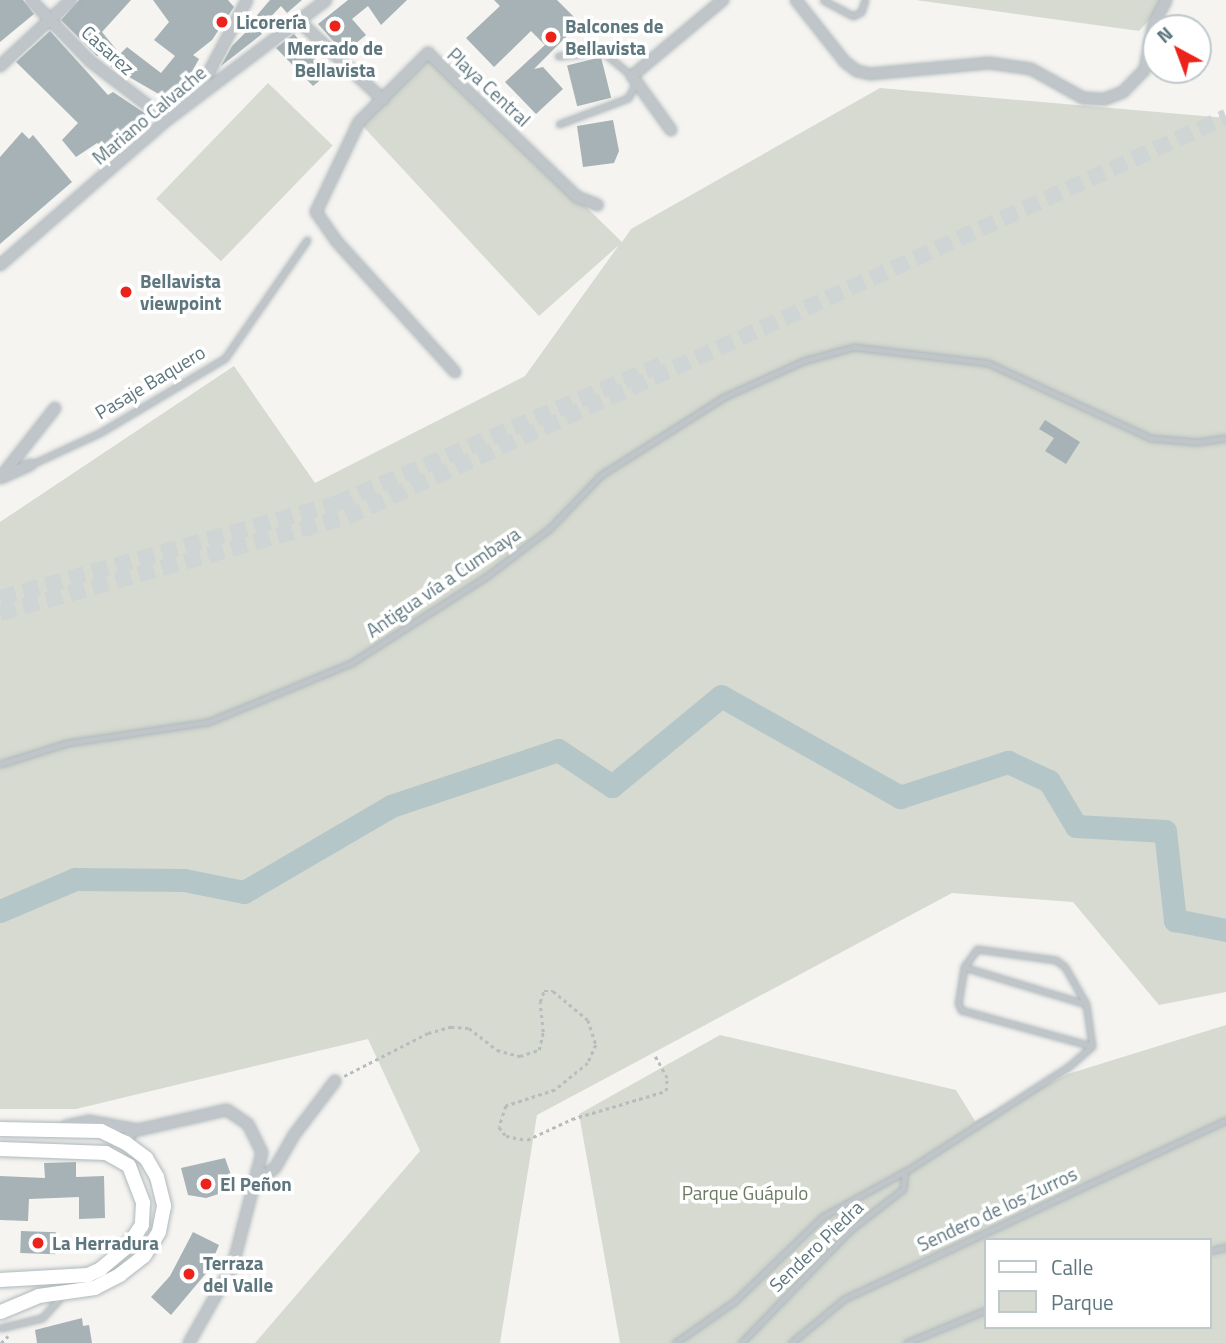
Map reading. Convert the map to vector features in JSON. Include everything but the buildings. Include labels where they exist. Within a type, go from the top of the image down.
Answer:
[{"type":"main road","points":[[0,1129],[62,1127],[101,1131],[126,1143],[146,1158],[158,1177],[164,1206],[159,1232],[144,1256],[120,1275],[95,1288],[26,1300],[0,1314],[0,1300]]},
{"type":"main road","points":[[0,1149],[106,1153],[129,1166],[144,1203],[142,1225],[128,1246],[101,1269],[88,1275],[0,1280]]},
{"type":"street","name":"Casarez","points":[[31,0],[90,61],[167,120]]},
{"type":"street","points":[[0,66],[71,0]]},
{"type":"street","points":[[196,97],[247,0]]},
{"type":"street","name":"Mariano Calvache","points":[[0,265],[167,120],[326,0]]},
{"type":"street","points":[[796,0],[845,62],[870,74],[989,63],[1031,69],[1083,98],[1105,99],[1123,92],[1145,69],[1154,23],[1166,0]]},
{"type":"street","points":[[671,130],[634,79],[717,2]]},
{"type":"street","points":[[299,22],[383,100],[359,122],[315,211],[337,242],[455,372]]},
{"type":"street","name":"Playa Central","points":[[383,100],[428,53],[577,197],[598,205]]},
{"type":"street","points":[[0,478],[55,408]]},
{"type":"street","name":"Pasaje Baquero","points":[[0,478],[30,465]]},
{"type":"street","points":[[257,1170],[267,1175],[275,1168],[294,1135],[335,1081]]},
{"type":"street","points":[[126,1143],[130,1133],[138,1130],[227,1110],[248,1124],[261,1153],[233,1265],[189,1343]]},
{"type":"street","points":[[62,1127],[89,1121],[138,1130]]},
{"type":"lane","points":[[823,0],[853,16],[865,0]]},
{"type":"lane","points":[[558,56],[602,51],[634,79],[628,98],[559,124]]},
{"type":"lane","name":"Pasaje Baquero","points":[[30,465],[101,432],[225,358],[307,240]]},
{"type":"lane","name":"Antigua vía a Cumbaya","points":[[0,764],[67,743],[208,722],[351,663],[487,576],[549,529],[601,475],[713,404],[803,361],[854,347],[988,363],[1150,438],[1197,442],[1226,438]]},
{"type":"lane","points":[[985,947],[1056,960],[1086,1004],[1092,1046],[961,1010],[958,1003],[964,967],[977,949],[985,947]]},
{"type":"lane","points":[[964,967],[1086,1004]]},
{"type":"lane","points":[[675,1343],[735,1300],[822,1217],[905,1171],[1068,1067],[1092,1046]]},
{"type":"lane","name":"Sendero de los Zurros","points":[[791,1343],[844,1300],[1226,1119]]},
{"type":"lane","name":"Sendero Piedra","points":[[741,1343],[849,1231],[903,1189],[905,1171]]},
{"type":"lane","points":[[0,1328],[42,1318],[63,1292]]},
{"type":"lane","points":[[906,1343],[984,1311]]},
{"type":"path","points":[[335,1081],[428,1033],[452,1027],[469,1028],[497,1050],[520,1056],[539,1050],[544,990],[563,996],[578,1007],[588,1020],[596,1045],[588,1063],[555,1090],[506,1106],[499,1127],[506,1136],[517,1140],[541,1137],[572,1119],[666,1091],[667,1078],[655,1056]]},
{"type":"green space","points":[[916,0],[1167,0],[1154,14],[1142,14],[1142,28],[1139,31]]},
{"type":"green space","points":[[430,55],[622,242],[631,229],[880,88],[1226,118],[1226,992],[1159,1005],[1073,902],[952,893],[537,1115],[500,1343],[255,1343],[420,1151],[368,1039],[76,1109],[0,1109],[0,522],[234,366],[315,483],[525,376],[619,245],[539,316],[359,122]]},
{"type":"green space","points":[[268,83],[333,146],[221,261],[156,199]]},
{"type":"green space","name":"Parque Guápulo","points":[[1226,1025],[1226,1343],[620,1343],[579,1114],[720,1035],[956,1090],[975,1121],[1068,1074]]},
{"type":"waterway","points":[[0,911],[75,879],[184,880],[244,892],[391,806],[558,750],[612,786],[721,696],[900,797],[1008,762],[1049,781],[1076,826],[1165,831],[1175,920],[1226,930]]},
{"type":"tunnel","points":[[0,613],[347,517],[1226,117]]},
{"type":"tunnel","points":[[0,598],[337,503],[663,364]]},
{"type":"place","name":"Licorería","points":[[222,22]]},
{"type":"place","name":"Mercado de Bellavista","points":[[335,26]]},
{"type":"place","name":"Balcones de Bellavista","points":[[551,37]]},
{"type":"place","name":"Bellavista viewpoint","points":[[126,292]]},
{"type":"place","name":"El Peñon","points":[[206,1184]]},
{"type":"place","name":"La Herradura","points":[[38,1243]]},
{"type":"place","name":"Terraza del Valle","points":[[189,1274]]}]
